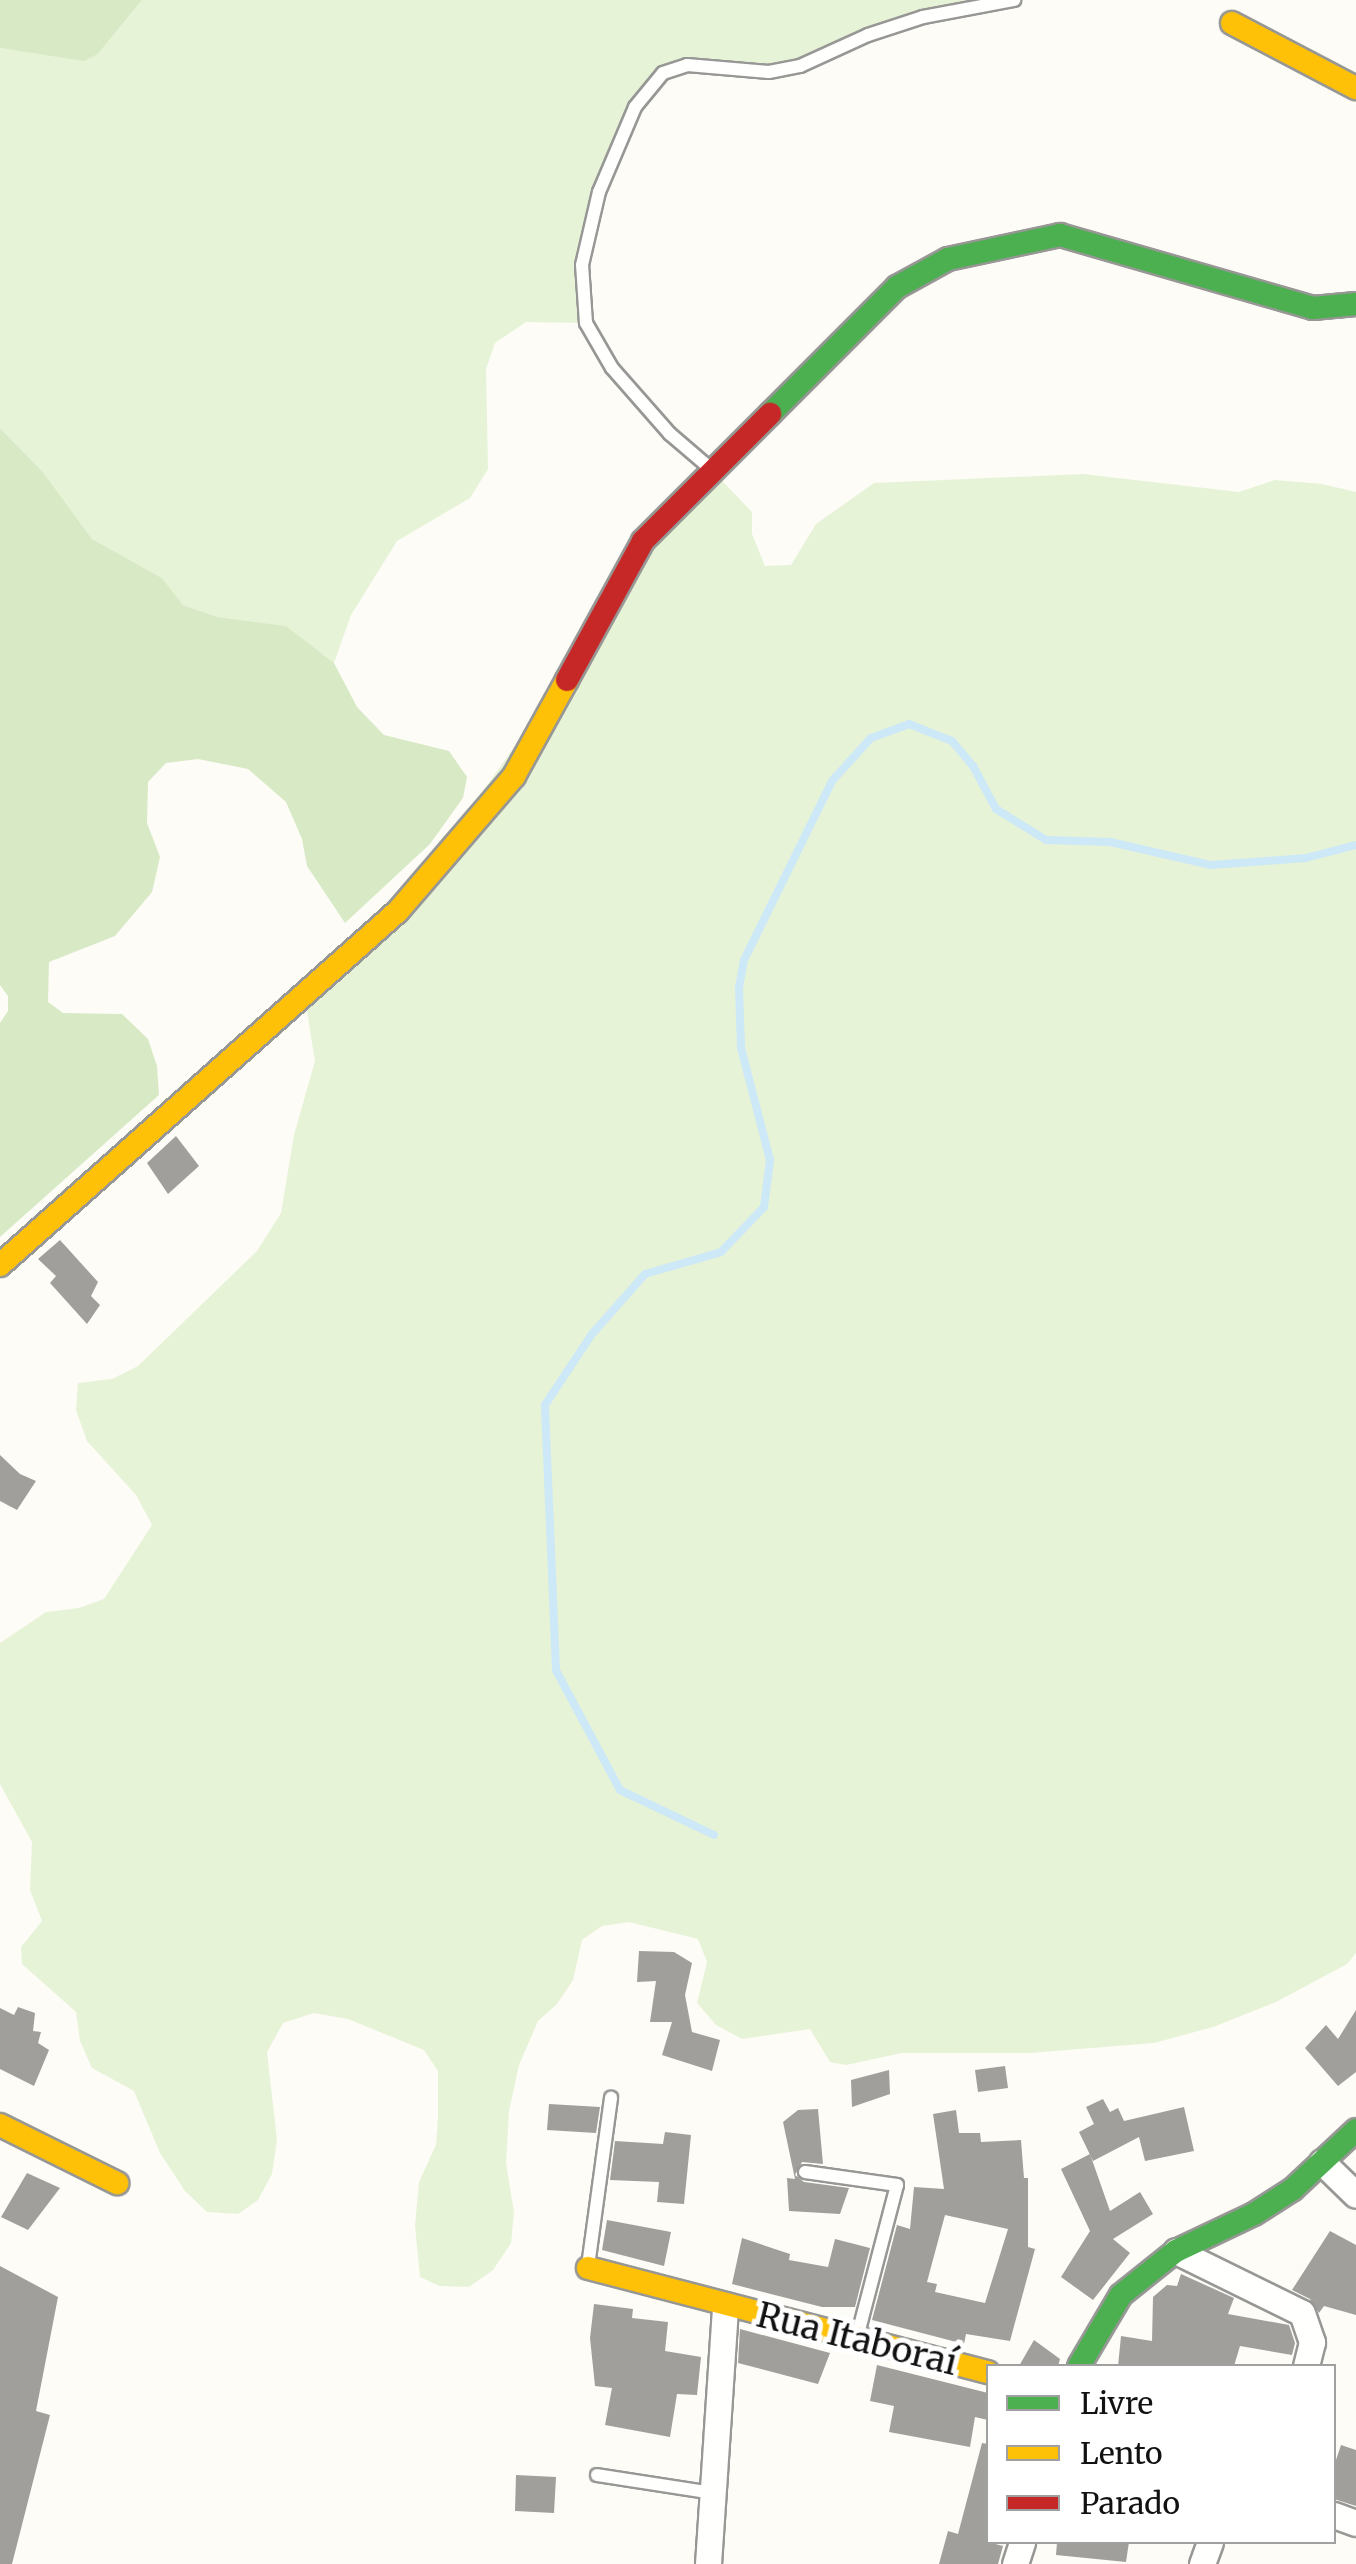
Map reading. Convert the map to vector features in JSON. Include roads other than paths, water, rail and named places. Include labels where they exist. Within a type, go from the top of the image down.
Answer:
[{"type":"main road","points":[[1232,23],[1356,88]]},
{"type":"main road","points":[[0,1265],[398,911],[514,776],[643,541],[897,287],[948,260],[993,247],[1060,236],[1313,308],[1356,304]]},
{"type":"main road","points":[[0,2125],[117,2184]]},
{"type":"main road","points":[[1080,2364],[1121,2295],[1176,2251],[1254,2214],[1293,2189],[1356,2130]]},
{"type":"main road","name":"Rua Itaboraí","points":[[588,2268],[725,2307],[858,2336],[986,2371]]},
{"type":"street","points":[[1322,2162],[1356,2195]]},
{"type":"street","points":[[1176,2251],[1302,2312],[1312,2342],[1306,2364]]},
{"type":"street","name":"Rua Itaboraí","points":[[708,2564],[725,2307]]},
{"type":"lane","points":[[711,470],[670,434],[612,368],[586,323],[582,266],[590,229],[599,192],[636,106],[664,73],[686,66],[769,72],[800,66],[868,35],[923,17],[1014,0]]},
{"type":"lane","points":[[588,2268],[611,2098]]},
{"type":"lane","points":[[805,2172],[897,2186],[858,2336]]},
{"type":"lane","points":[[597,2475],[713,2492]]},
{"type":"waterway","points":[[714,1835],[620,1790],[556,1670],[545,1405],[592,1334],[645,1274],[721,1252],[764,1207],[770,1160],[741,1048],[739,988],[744,960],[832,781],[871,738],[909,724],[952,741],[973,766],[996,809],[1046,840],[1110,842],[1211,865],[1306,858],[1356,845]]}]
